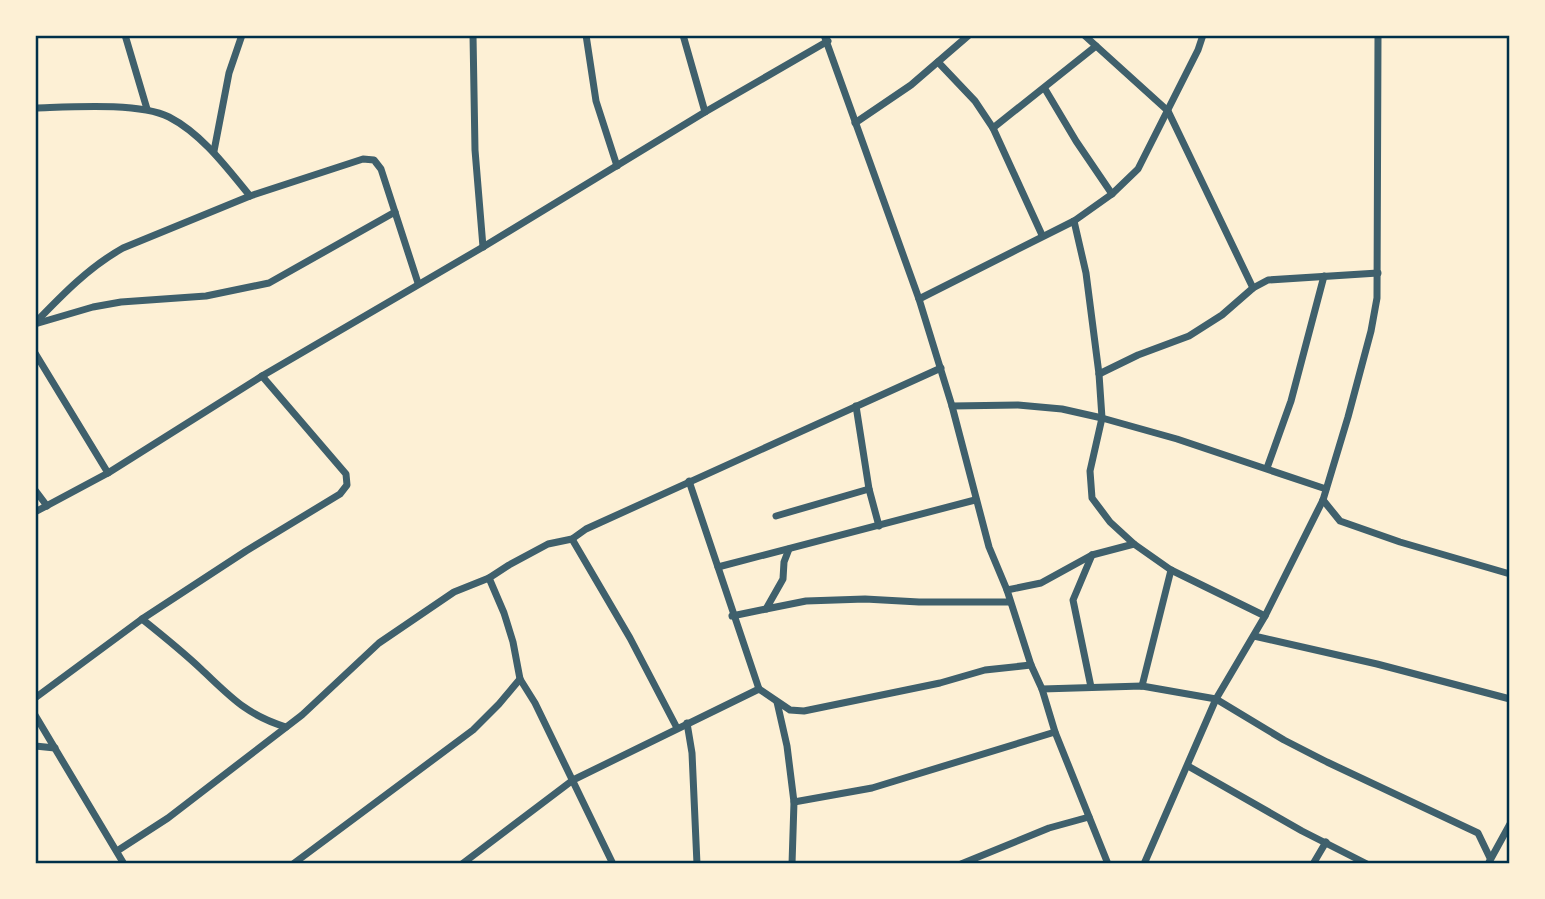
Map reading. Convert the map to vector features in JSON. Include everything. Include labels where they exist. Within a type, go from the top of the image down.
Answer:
[{"type":"street","points":[[125,35],[146,109]]},
{"type":"street","points":[[214,152],[229,73],[242,35]]},
{"type":"street","points":[[473,35],[475,150],[483,247]]},
{"type":"street","points":[[586,35],[596,101],[617,166]]},
{"type":"street","points":[[683,35],[705,112]]},
{"type":"street","points":[[855,123],[911,85],[969,35]]},
{"type":"street","points":[[1084,35],[1168,111],[1253,288]]},
{"type":"street","points":[[919,299],[1074,221],[1112,194],[1138,169],[1203,35]]},
{"type":"street","points":[[1144,864],[1216,699],[1265,616],[1323,500],[1371,331],[1378,273],[1378,35]]},
{"type":"street","points":[[35,512],[108,473],[262,376],[483,247],[826,38],[919,299],[941,368],[989,547],[1007,590],[1055,732],[1108,864]]},
{"type":"street","points":[[993,128],[1096,46]]},
{"type":"street","points":[[938,62],[975,102],[993,128],[1042,235]]},
{"type":"street","points":[[1045,89],[1112,194]]},
{"type":"street","points":[[35,108],[146,109],[170,118],[214,152],[250,196]]},
{"type":"street","points":[[35,323],[71,286],[104,259],[123,248],[250,196],[363,159],[374,160],[381,169],[418,283]]},
{"type":"street","points":[[35,323],[121,302],[206,296],[269,283],[395,212]]},
{"type":"street","points":[[1074,221],[1086,273],[1102,418],[1090,471],[1092,498],[1110,522],[1134,544],[1171,570],[1265,616]]},
{"type":"street","points":[[1099,374],[1189,336],[1222,315],[1253,288],[1268,280],[1378,273]]},
{"type":"street","points":[[1267,468],[1291,401],[1324,276]]},
{"type":"street","points":[[35,353],[108,473]]},
{"type":"street","points":[[36,717],[120,860],[168,818],[286,727],[379,643],[454,592],[489,578],[548,544],[572,539],[586,528],[941,368]]},
{"type":"street","points":[[35,698],[142,619],[340,494],[347,485],[346,474],[262,376]]},
{"type":"street","points":[[856,405],[869,489],[879,526]]},
{"type":"street","points":[[952,407],[1018,405],[1062,409],[1177,439],[1326,489]]},
{"type":"street","points":[[689,481],[758,689],[790,710],[804,710],[927,686],[985,670],[1031,665]]},
{"type":"street","points":[[776,516],[869,489]]},
{"type":"street","points":[[35,490],[47,506]]},
{"type":"street","points":[[718,567],[975,500]]},
{"type":"street","points":[[1323,500],[1340,521],[1400,542],[1510,574]]},
{"type":"street","points":[[572,539],[630,638],[677,728]]},
{"type":"street","points":[[1007,590],[1041,583],[1091,555],[1134,544]]},
{"type":"street","points":[[766,609],[783,579],[784,562],[789,549]]},
{"type":"street","points":[[1091,555],[1073,600],[1091,687]]},
{"type":"street","points":[[1142,686],[1171,570]]},
{"type":"street","points":[[489,578],[513,642],[520,679],[535,703],[613,864]]},
{"type":"street","points":[[732,616],[806,601],[864,599],[1010,602]]},
{"type":"street","points":[[142,619],[201,669],[230,699],[266,721],[286,727]]},
{"type":"street","points":[[1254,636],[1377,664],[1510,699]]},
{"type":"street","points":[[293,864],[473,730],[520,679]]},
{"type":"street","points":[[1042,689],[1142,686],[1216,699],[1317,757],[1478,833],[1489,861]]},
{"type":"street","points":[[462,864],[573,780],[758,689]]},
{"type":"street","points":[[777,702],[787,746],[794,802],[792,864]]},
{"type":"street","points":[[687,723],[692,753],[697,864]]},
{"type":"street","points":[[794,802],[872,788],[1055,732]]},
{"type":"street","points":[[35,746],[55,748]]},
{"type":"street","points":[[1188,766],[1367,864]]},
{"type":"street","points":[[961,864],[1048,828],[1089,817]]},
{"type":"street","points":[[1489,861],[1510,824]]},
{"type":"street","points":[[1313,864],[1326,842]]}]
